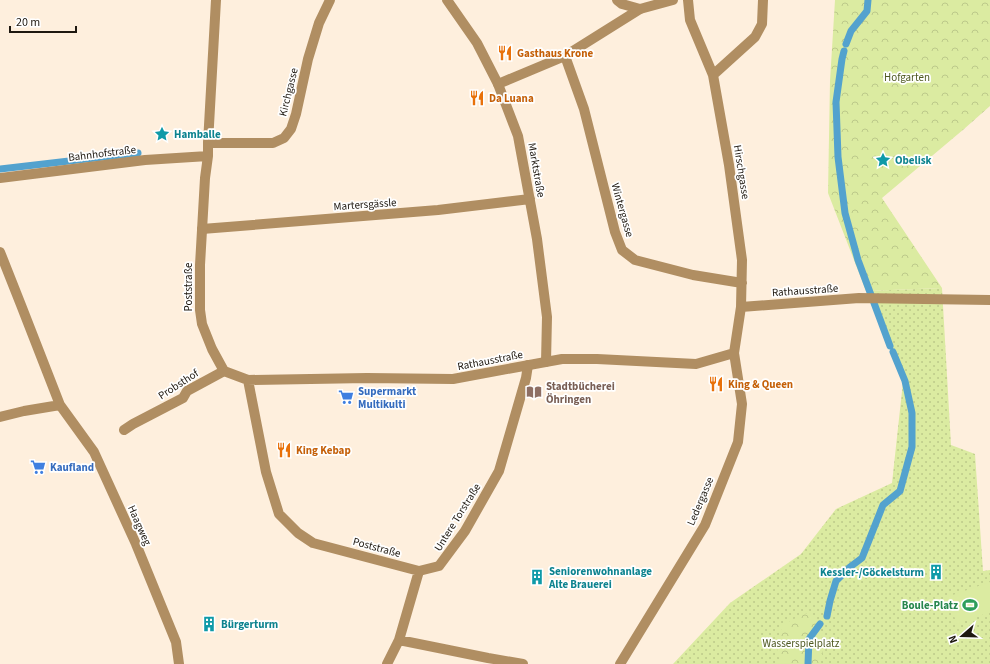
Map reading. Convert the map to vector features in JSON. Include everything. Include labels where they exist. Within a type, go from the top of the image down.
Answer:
[{"type":"street","name":"Poststraße","points":[[216,0],[208,156],[205,178],[200,265],[200,310],[202,324],[207,337],[224,370]]},
{"type":"street","name":"Kirchgasse","points":[[208,143],[273,143],[284,138],[291,129],[296,114],[308,59],[319,23],[330,0]]},
{"type":"street","name":"Marktstraße","points":[[447,0],[477,43],[498,84],[518,136],[530,199],[547,317],[546,362]]},
{"type":"street","points":[[617,0],[622,4],[640,9]]},
{"type":"street","points":[[498,84],[565,56],[640,9],[673,0]]},
{"type":"street","name":"Hirschgasse","points":[[688,0],[690,20],[713,75],[729,165],[742,260],[741,307],[734,353]]},
{"type":"street","points":[[713,75],[755,37],[762,24],[763,0]]},
{"type":"street","name":"Wintergasse","points":[[565,56],[584,109],[615,232],[622,250],[635,260],[693,275],[742,283]]},
{"type":"street","name":"Bahnhofstraße","points":[[0,178],[144,160],[208,156]]},
{"type":"street","name":"Martersgässle","points":[[202,229],[438,210],[530,199]]},
{"type":"street","name":"Haagweg","points":[[0,252],[60,405],[94,452],[136,544],[176,642],[180,664]]},
{"type":"street","name":"Rathausstraße","points":[[741,307],[870,298],[990,300]]},
{"type":"street","name":"Rathausstraße","points":[[248,380],[367,378],[453,379],[562,359],[598,359],[696,364],[734,353]]},
{"type":"street","name":"Ledergasse","points":[[620,664],[705,525],[738,442],[742,404],[734,353]]},
{"type":"street","name":"Untere Torstraße","points":[[419,571],[439,566],[465,531],[499,471],[526,378],[528,365]]},
{"type":"street","points":[[224,370],[248,380]]},
{"type":"street","name":"Probsthof","points":[[124,430],[183,398],[187,391],[224,370]]},
{"type":"street","name":"Poststraße","points":[[248,380],[266,472],[279,514],[298,533],[313,543],[419,571]]},
{"type":"street","points":[[0,417],[60,405]]},
{"type":"street","points":[[387,664],[399,640],[419,571]]},
{"type":"street","points":[[399,640],[523,664]]},
{"type":"green space","name":"Hofgarten","points":[[835,0],[990,0],[990,106],[882,198],[942,288],[866,291],[828,193],[830,81]]},
{"type":"green space","points":[[942,288],[951,445],[975,454],[983,571],[990,570],[990,664],[673,664],[730,603],[801,554],[836,509],[892,483],[903,382],[866,291]]},
{"type":"green space","name":"Boule-Platz","points":[[990,582],[990,612],[957,624],[947,597]]},
{"type":"green space","name":"Wasserspielplatz","points":[[806,613],[817,622],[824,645],[820,664],[781,664],[777,652],[782,625]]},
{"type":"waterway","points":[[846,44],[851,31],[867,11],[868,0]]},
{"type":"waterway","points":[[844,51],[836,102],[838,157],[845,213],[858,260],[890,346]]},
{"type":"waterway","points":[[0,169],[138,153]]},
{"type":"waterway","points":[[827,616],[836,581],[850,567],[862,558],[883,505],[900,491],[912,447],[912,413],[905,381],[893,352]]},
{"type":"waterway","points":[[808,664],[809,639],[820,624]]},
{"type":"place","name":"Gasthaus Krone","points":[[505,53]]},
{"type":"place","name":"Da Luana","points":[[477,98]]},
{"type":"place","name":"Hamballe","points":[[162,134]]},
{"type":"place","name":"Obelisk","points":[[883,160]]},
{"type":"place","name":"King & Queen","points":[[716,384]]},
{"type":"place","name":"Stadtbücherei Öhringen","points":[[534,392]]},
{"type":"place","name":"Supermarkt Multikulti","points":[[346,397]]},
{"type":"place","name":"King Kebap","points":[[284,450]]},
{"type":"place","name":"Kaufland","points":[[38,467]]},
{"type":"place","name":"Kessler-/Göckelsturm","points":[[936,572]]},
{"type":"place","name":"Seniorenwohnanlage Alte Brauerei","points":[[537,577]]},
{"type":"place","name":"Boule-Platz","points":[[970,605]]},
{"type":"place","name":"Bürgerturm","points":[[209,624]]}]
